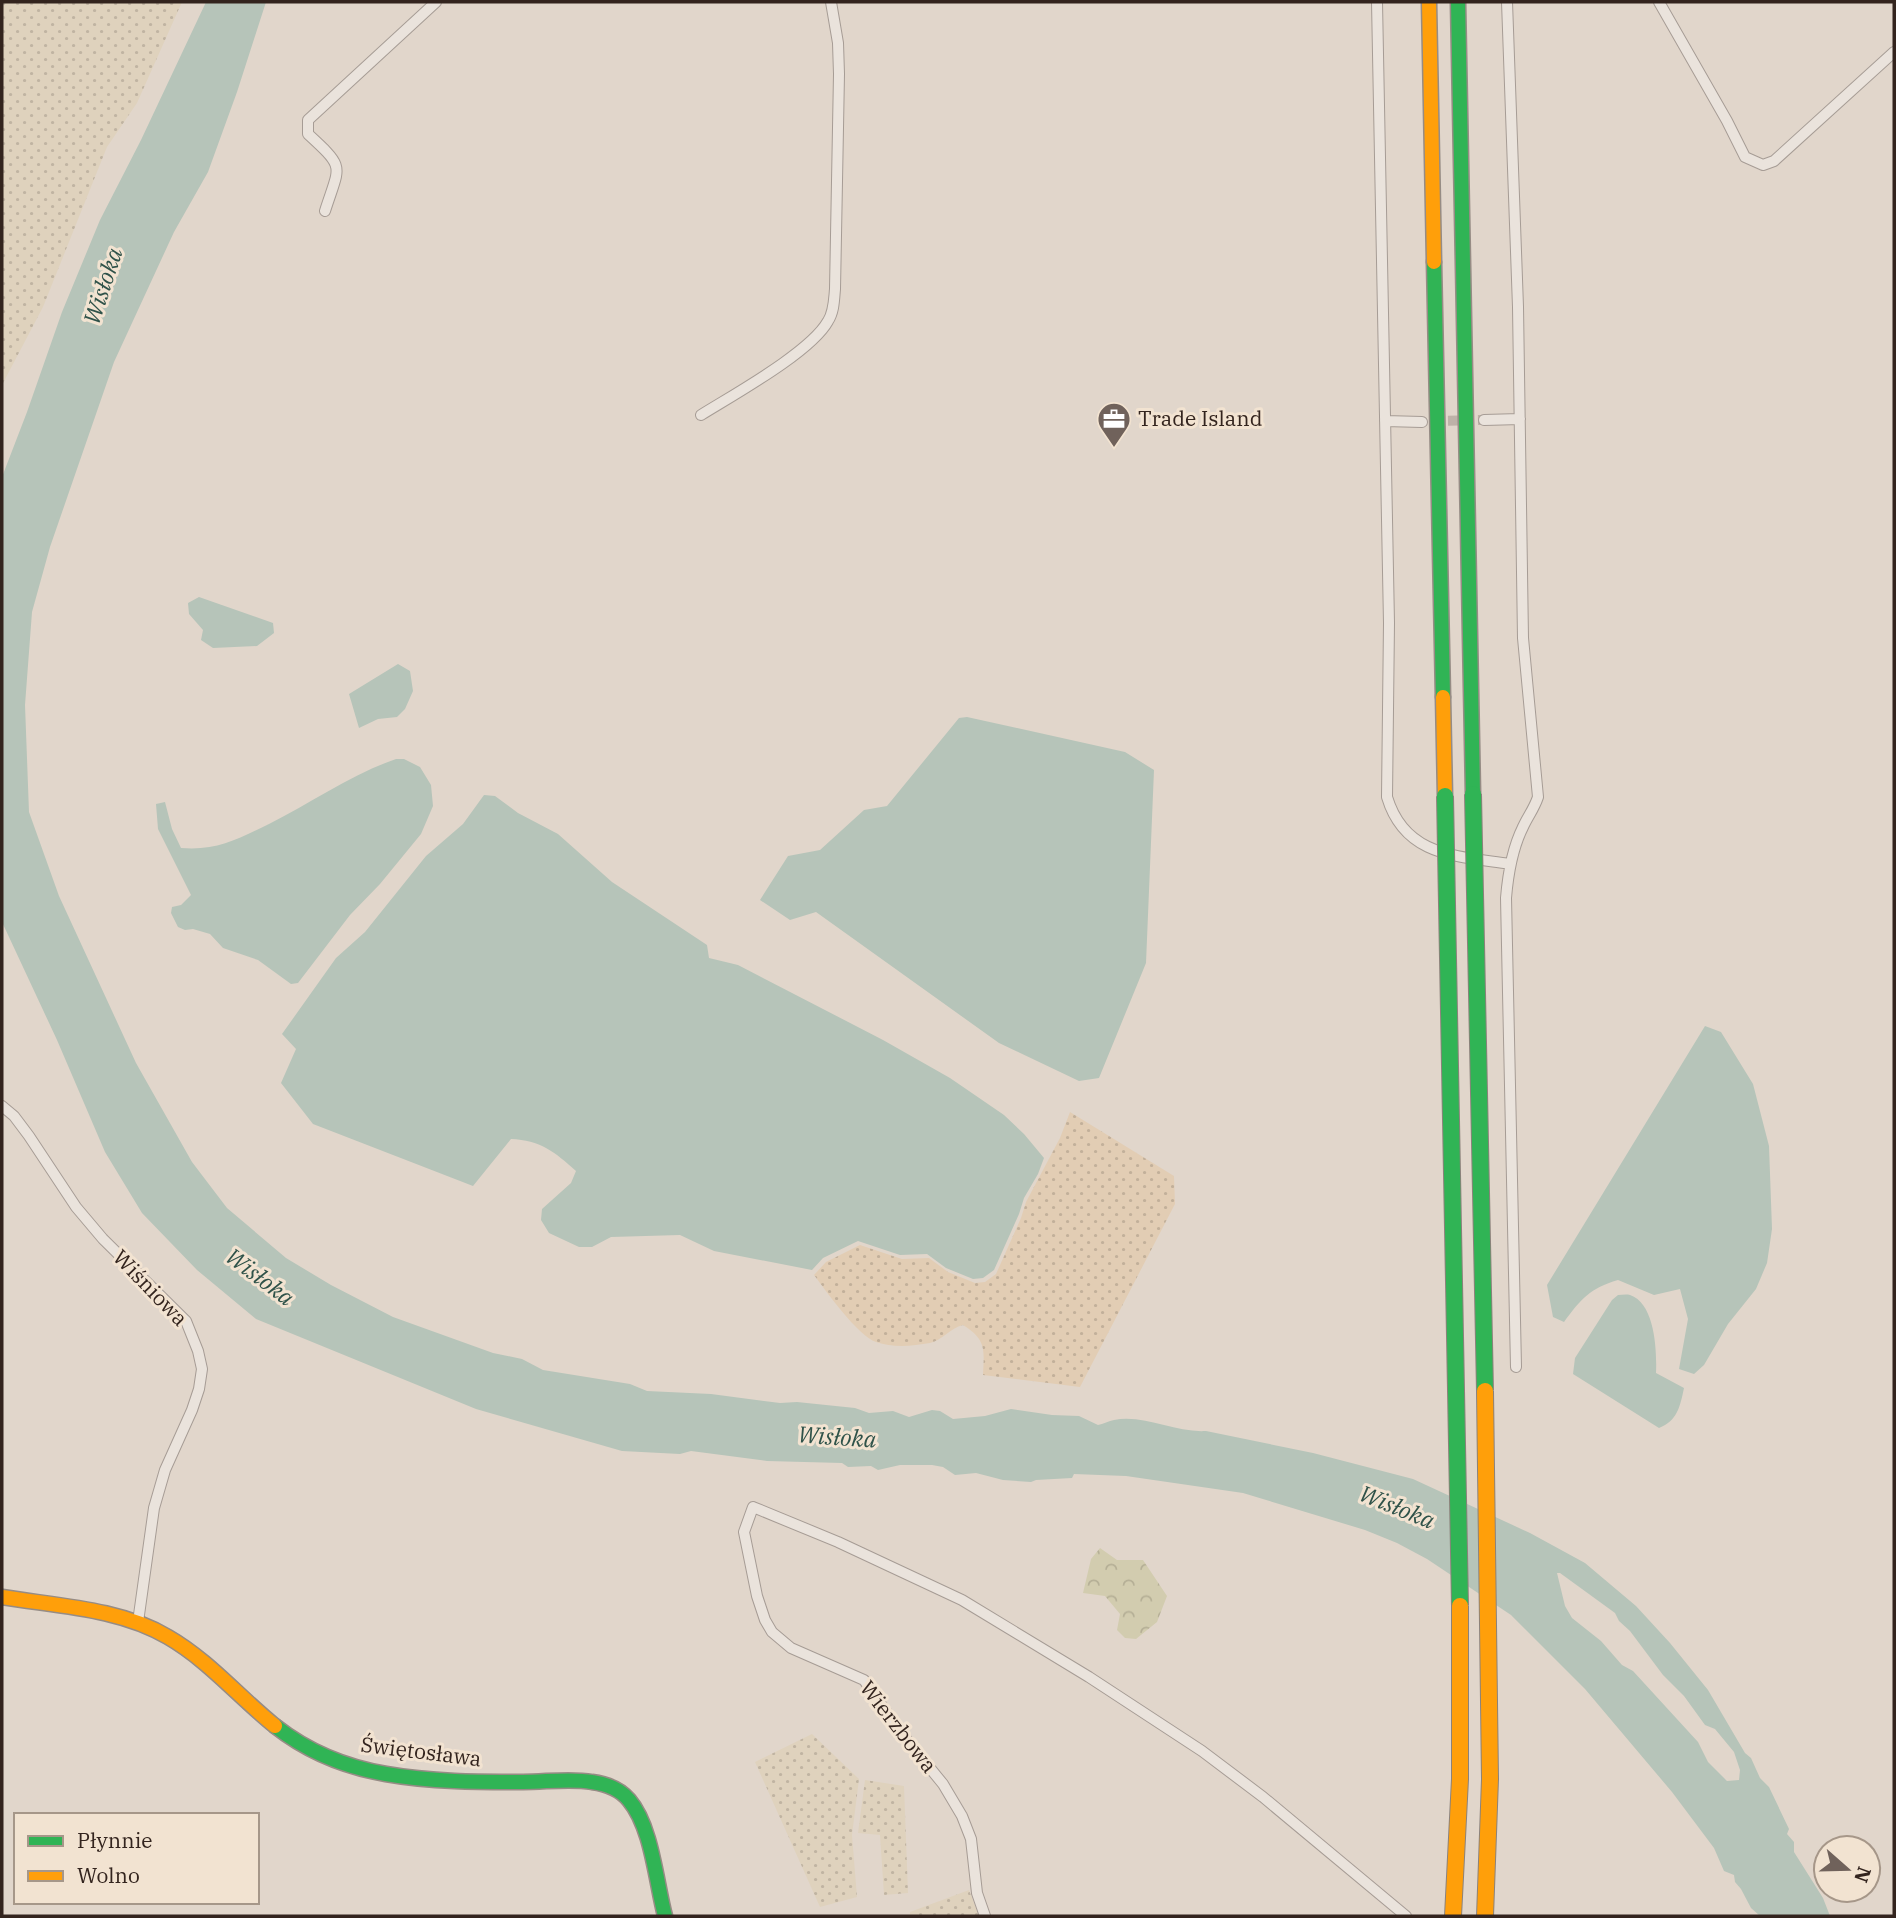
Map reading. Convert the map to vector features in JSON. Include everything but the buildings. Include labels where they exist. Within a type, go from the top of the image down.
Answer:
[{"type":"main road","points":[[1429,2],[1461,1657],[1460,1779],[1453,1916]]},
{"type":"main road","points":[[1458,2],[1489,1636],[1489,1822],[1485,1916]]},
{"type":"main road","name":"Świętosława","points":[[2,1597],[138,1622],[170,1637],[286,1733],[327,1758],[361,1768],[428,1778],[587,1781],[609,1784],[625,1794],[640,1816],[665,1916]]},
{"type":"street","points":[[325,211],[338,172],[336,162],[330,154],[308,134],[308,120],[436,2]]},
{"type":"street","points":[[701,415],[781,364],[821,331],[831,316],[835,289],[839,74],[838,43],[831,2]]},
{"type":"street","points":[[1377,2],[1389,623],[1387,797],[1391,810],[1405,833],[1424,847],[1510,864]]},
{"type":"street","points":[[1507,2],[1520,419],[1523,638],[1538,797],[1515,845],[1506,898],[1516,1367]]},
{"type":"street","points":[[1659,2],[1745,157],[1763,165],[1774,161],[1894,52]]},
{"type":"street","points":[[1484,420],[1520,419]]},
{"type":"street","points":[[1385,421],[1422,422]]},
{"type":"street","name":"Wiśniowa","points":[[2,1106],[14,1116],[76,1207],[103,1239],[186,1321],[198,1351],[202,1369],[199,1389],[165,1470],[154,1508],[138,1622]]},
{"type":"street","name":"Wierzbowa","points":[[985,1916],[977,1893],[971,1839],[962,1816],[943,1784],[898,1730],[864,1680],[791,1648],[772,1632],[765,1620],[757,1596],[744,1532],[753,1507],[838,1542],[962,1601],[1089,1677],[1202,1751],[1263,1797],[1406,1916]]},
{"type":"shaded area","points":[[2,2],[182,2],[137,103],[107,147],[43,307],[2,385]]},
{"type":"shaded area","points":[[812,1734],[859,1779],[852,1835],[857,1897],[820,1907],[755,1762]]},
{"type":"shaded area","points":[[865,1780],[904,1786],[908,1893],[884,1895],[880,1835],[858,1833]]},
{"type":"shaded area","points":[[969,1890],[979,1916],[910,1916],[910,1912]]},
{"type":"green space","points":[[1100,1548],[1117,1560],[1143,1560],[1167,1596],[1157,1622],[1136,1639],[1125,1638],[1117,1630],[1120,1614],[1105,1596],[1083,1593],[1091,1559]]},
{"type":"sand","points":[[1070,1112],[1174,1176],[1175,1204],[1080,1387],[983,1375],[984,1359],[980,1341],[963,1325],[930,1343],[903,1346],[876,1342],[860,1331],[814,1275],[826,1262],[860,1245],[902,1259],[929,1258],[948,1272],[975,1283],[985,1282],[996,1274],[1026,1202],[1060,1138]]},
{"type":"water","name":"Wisłoka","points":[[206,2],[266,2],[208,172],[174,232],[114,362],[50,547],[32,612],[25,705],[29,812],[59,896],[136,1063],[192,1162],[227,1208],[286,1258],[393,1317],[493,1353],[522,1359],[543,1370],[630,1384],[647,1391],[711,1394],[780,1403],[797,1402],[855,1408],[869,1413],[893,1411],[909,1417],[932,1410],[940,1411],[953,1419],[985,1416],[1011,1409],[1079,1416],[1098,1425],[1114,1420],[1137,1419],[1313,1453],[1413,1479],[1530,1533],[1585,1563],[1636,1606],[1708,1690],[1745,1753],[1751,1758],[1760,1778],[1769,1787],[1789,1829],[1787,1834],[1794,1842],[1794,1852],[1812,1881],[1812,1904],[1825,1904],[1830,1916],[1760,1916],[1751,1908],[1735,1882],[1734,1875],[1724,1871],[1714,1848],[1672,1792],[1585,1689],[1511,1615],[1427,1559],[1365,1530],[1243,1493],[1126,1476],[1074,1474],[1072,1478],[1031,1482],[1003,1480],[976,1473],[955,1475],[943,1467],[932,1465],[900,1465],[878,1470],[871,1466],[848,1467],[842,1463],[767,1461],[691,1451],[680,1454],[622,1451],[476,1409],[256,1319],[197,1270],[142,1213],[105,1152],[2,922],[2,477],[62,312],[100,220]],"holes":[[[1557,1573],[1615,1613],[1705,1725],[1715,1729],[1734,1752],[1740,1770],[1739,1780],[1727,1781],[1708,1762],[1698,1742],[1633,1671],[1622,1665],[1601,1641],[1572,1618],[1565,1606]]]},
{"type":"water","points":[[199,597],[273,623],[274,633],[257,646],[213,648],[201,640],[203,630],[189,614],[188,603]]},
{"type":"water","points":[[398,664],[410,671],[413,691],[405,709],[397,717],[378,719],[359,728],[349,694]]},
{"type":"water","points":[[967,717],[1125,752],[1154,770],[1146,963],[1099,1078],[1079,1081],[999,1043],[816,912],[790,920],[760,900],[788,856],[820,850],[864,810],[887,806],[959,718]]},
{"type":"water","points":[[396,759],[404,759],[420,767],[431,785],[433,806],[421,834],[380,884],[350,915],[298,983],[291,984],[258,960],[223,948],[210,934],[178,927],[171,913],[172,907],[181,905],[191,895],[158,829],[156,804],[165,802],[172,829],[181,848],[206,848],[237,839]]},
{"type":"water","points":[[484,795],[495,796],[518,813],[558,834],[612,882],[707,945],[709,958],[738,965],[883,1040],[950,1078],[1004,1115],[1044,1158],[994,1270],[983,1278],[973,1279],[946,1268],[927,1254],[900,1255],[858,1241],[823,1258],[812,1270],[714,1251],[680,1235],[611,1237],[592,1247],[579,1247],[549,1233],[541,1220],[542,1209],[571,1183],[576,1171],[539,1145],[511,1139],[473,1186],[313,1124],[281,1083],[296,1049],[282,1034],[336,958],[365,932],[426,856],[463,824]]},
{"type":"water","points":[[1705,1026],[1721,1032],[1753,1084],[1769,1146],[1772,1229],[1767,1263],[1756,1289],[1728,1324],[1704,1365],[1694,1374],[1679,1369],[1688,1319],[1680,1289],[1654,1295],[1618,1280],[1587,1295],[1564,1322],[1553,1317],[1547,1285]]},
{"type":"water","points":[[1618,1295],[1630,1295],[1645,1307],[1653,1329],[1656,1373],[1684,1388],[1674,1417],[1659,1428],[1573,1374],[1575,1358],[1612,1300]]},
{"type":"tunnel","points":[[1433,421],[1484,420]]},
{"type":"traffic: fast","points":[[1458,2],[1473,794]]},
{"type":"traffic: fast","points":[[1434,262],[1443,697]]},
{"type":"traffic: fast","points":[[1473,794],[1485,1391]]},
{"type":"traffic: fast","points":[[1445,796],[1460,1606]]},
{"type":"traffic: fast","points":[[275,1726],[328,1757],[386,1774],[472,1782],[575,1780],[613,1788],[629,1800],[643,1825],[665,1916]]},
{"type":"traffic: slow","points":[[1429,2],[1434,262]]},
{"type":"traffic: slow","points":[[1443,697],[1445,796]]},
{"type":"traffic: slow","points":[[1485,1391],[1490,1779],[1485,1916]]},
{"type":"traffic: slow","points":[[2,1597],[108,1614],[149,1627],[183,1646],[275,1726]]},
{"type":"traffic: slow","points":[[1453,1916],[1460,1779],[1460,1606]]},
{"type":"place","name":"Trade Island","points":[[1114,449]]}]
